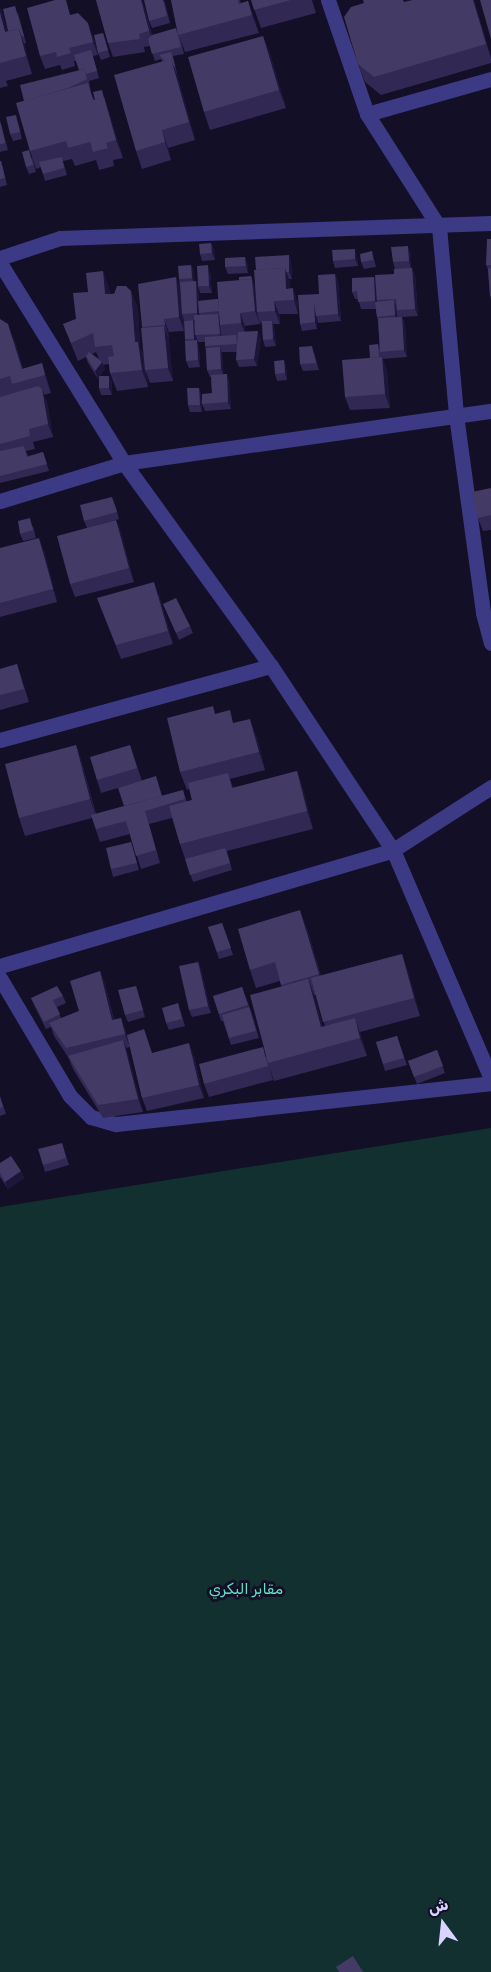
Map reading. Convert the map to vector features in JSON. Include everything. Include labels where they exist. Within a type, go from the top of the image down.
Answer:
[{"type":"street","points":[[328,0],[367,114],[439,227],[456,415],[484,566],[491,643]]},
{"type":"street","points":[[367,114],[491,79]]},
{"type":"street","points":[[0,258],[60,238],[439,227],[491,223]]},
{"type":"street","points":[[0,263],[124,463],[272,666],[393,850],[491,1081],[116,1124],[91,1117],[70,1096],[0,978]]},
{"type":"street","points":[[0,501],[124,463],[491,411]]},
{"type":"street","points":[[0,740],[272,666]]},
{"type":"street","points":[[0,966],[393,850],[491,787]]},
{"type":"green space","name":"مقابر البكري","points":[[491,1128],[491,1972],[0,1972],[0,1207]]},
{"type":"building","points":[[55,0],[66,0],[70,15],[78,13],[88,23],[93,42],[69,48],[71,53],[57,57],[56,52],[40,56],[27,8]]},
{"type":"building","points":[[96,0],[141,0],[149,31],[139,34],[140,39],[108,43]]},
{"type":"building","points":[[144,0],[163,0],[167,16],[149,21]]},
{"type":"building","points":[[171,0],[238,0],[239,4],[248,1],[252,15],[178,35]]},
{"type":"building","points":[[251,0],[291,0],[254,10]]},
{"type":"building","points":[[363,0],[403,0],[404,2],[473,0],[486,44],[374,77],[358,64],[344,17],[351,7],[364,3]]},
{"type":"building","points":[[480,0],[491,0],[491,39]]},
{"type":"building","points":[[15,6],[24,36],[22,37],[19,29],[8,31],[3,9]]},
{"type":"building","points":[[0,13],[5,32],[19,29],[26,56],[0,63]]},
{"type":"building","points":[[176,28],[181,47],[152,54],[148,39],[152,35]]},
{"type":"building","points":[[103,33],[108,50],[98,53],[94,35]]},
{"type":"building","points":[[263,36],[279,90],[204,112],[188,57]]},
{"type":"building","points":[[91,50],[97,71],[86,74],[84,69],[79,70],[74,55]]},
{"type":"building","points":[[171,52],[174,67],[171,59],[165,61],[159,55]]},
{"type":"building","points":[[171,59],[189,122],[162,130],[165,142],[136,151],[114,75]]},
{"type":"building","points":[[84,69],[87,79],[68,88],[24,101],[20,85]]},
{"type":"building","points":[[88,83],[93,100],[104,97],[116,140],[106,143],[108,148],[93,152],[90,142],[68,148],[66,141],[30,151],[16,103]]},
{"type":"building","points":[[102,90],[104,98],[95,100],[93,92]]},
{"type":"building","points":[[16,115],[20,132],[10,134],[6,117]]},
{"type":"building","points":[[0,124],[5,143],[0,144]]},
{"type":"building","points":[[29,150],[33,165],[26,167],[22,152]]},
{"type":"building","points":[[62,157],[64,168],[43,174],[39,162]]},
{"type":"building","points":[[0,161],[5,178],[0,179]]},
{"type":"building","points":[[487,239],[491,239],[491,265],[486,265]]},
{"type":"building","points":[[211,243],[212,253],[200,254],[199,244]]},
{"type":"building","points":[[408,246],[409,261],[393,262],[391,247]]},
{"type":"building","points":[[355,249],[355,259],[333,261],[332,250]]},
{"type":"building","points":[[372,251],[373,260],[361,262],[360,254]]},
{"type":"building","points":[[289,255],[289,272],[286,272],[285,268],[256,270],[255,257]]},
{"type":"building","points":[[245,257],[246,266],[225,267],[225,258]]},
{"type":"building","points":[[191,265],[192,278],[179,279],[178,266]]},
{"type":"building","points":[[208,265],[209,286],[198,286],[197,266]]},
{"type":"building","points":[[285,268],[286,289],[293,288],[294,300],[274,301],[275,311],[257,312],[254,270]]},
{"type":"building","points":[[412,268],[415,309],[397,310],[396,299],[377,300],[375,275],[394,274],[394,269]]},
{"type":"building","points":[[491,268],[491,296],[490,296],[488,269]]},
{"type":"building","points":[[103,271],[105,294],[114,294],[117,286],[126,286],[131,291],[135,342],[138,342],[142,370],[110,373],[108,357],[114,356],[112,345],[95,347],[93,333],[71,343],[63,324],[76,319],[73,293],[88,292],[86,273]]},
{"type":"building","points":[[335,274],[338,314],[316,316],[314,302],[315,322],[300,324],[298,295],[319,294],[318,275]]},
{"type":"building","points":[[251,276],[252,279],[239,280],[239,277]]},
{"type":"building","points":[[176,277],[179,317],[164,319],[165,325],[142,327],[138,284]]},
{"type":"building","points":[[374,277],[375,301],[358,302],[357,291],[352,292],[352,278]]},
{"type":"building","points":[[252,279],[255,311],[240,313],[241,323],[220,325],[217,282]]},
{"type":"building","points":[[196,281],[197,313],[182,314],[180,282]]},
{"type":"building","points":[[218,299],[219,311],[199,313],[198,301]]},
{"type":"building","points":[[394,300],[395,315],[377,317],[375,302]]},
{"type":"building","points":[[218,314],[220,334],[195,335],[194,315]]},
{"type":"building","points":[[402,317],[404,350],[380,352],[378,318]]},
{"type":"building","points":[[0,319],[8,324],[22,369],[42,363],[45,375],[12,384],[10,376],[0,379]]},
{"type":"building","points":[[193,320],[194,339],[185,339],[184,321]]},
{"type":"building","points":[[262,321],[272,321],[273,339],[263,340]]},
{"type":"building","points":[[164,326],[168,368],[145,370],[141,328]]},
{"type":"building","points":[[258,331],[254,359],[236,360],[238,332]]},
{"type":"building","points":[[236,335],[237,344],[205,346],[205,337]]},
{"type":"building","points":[[197,340],[198,360],[186,361],[185,341]]},
{"type":"building","points":[[378,344],[379,357],[370,358],[369,345]]},
{"type":"building","points":[[312,346],[316,363],[300,364],[299,347]]},
{"type":"building","points":[[220,347],[221,369],[207,370],[206,348]]},
{"type":"building","points":[[89,352],[102,362],[95,371],[86,356]]},
{"type":"building","points":[[382,357],[385,394],[345,397],[342,360]]},
{"type":"building","points":[[284,360],[285,373],[275,374],[274,361]]},
{"type":"building","points":[[227,374],[228,402],[202,404],[202,394],[212,393],[211,375]]},
{"type":"building","points":[[99,376],[109,376],[109,388],[99,388]]},
{"type":"building","points":[[38,386],[42,389],[48,424],[29,429],[30,436],[0,444],[0,397]]},
{"type":"building","points":[[187,388],[199,388],[200,405],[188,405]]},
{"type":"building","points":[[24,446],[27,457],[43,452],[47,464],[0,476],[0,451]]},
{"type":"building","points":[[491,488],[491,515],[478,518],[472,492]]},
{"type":"building","points":[[112,497],[117,512],[84,521],[80,505]]},
{"type":"building","points":[[30,518],[33,530],[20,534],[18,521]]},
{"type":"building","points":[[116,520],[129,568],[70,584],[57,536]]},
{"type":"building","points":[[39,538],[53,589],[0,603],[0,548]]},
{"type":"building","points":[[154,582],[168,631],[116,645],[97,598]]},
{"type":"building","points":[[176,598],[190,626],[176,633],[163,604]]},
{"type":"building","points":[[17,664],[24,689],[0,695],[0,669]]},
{"type":"building","points":[[213,706],[215,714],[230,710],[233,723],[250,719],[259,752],[180,772],[167,718]]},
{"type":"building","points":[[76,745],[90,799],[19,818],[5,764]]},
{"type":"building","points":[[130,745],[137,768],[97,780],[90,757]]},
{"type":"building","points":[[297,771],[307,811],[180,844],[169,806],[192,800],[188,783],[228,773],[232,788]]},
{"type":"building","points":[[156,776],[162,796],[124,806],[118,788]]},
{"type":"building","points":[[183,790],[185,799],[145,811],[156,850],[136,856],[126,821],[96,829],[91,815]]},
{"type":"building","points":[[131,842],[137,863],[111,869],[106,848]]},
{"type":"building","points":[[225,848],[230,863],[190,875],[185,859]]},
{"type":"building","points":[[300,910],[319,974],[281,985],[275,962],[250,970],[238,929]]},
{"type":"building","points":[[222,923],[231,948],[217,952],[208,927]]},
{"type":"building","points":[[402,954],[414,998],[323,1022],[311,978]]},
{"type":"building","points":[[198,962],[208,1006],[189,1010],[179,966]]},
{"type":"building","points":[[100,971],[112,1020],[121,1018],[125,1034],[66,1048],[49,1023],[79,1011],[70,981]]},
{"type":"building","points":[[308,979],[321,1027],[355,1018],[360,1038],[268,1063],[250,995]]},
{"type":"building","points":[[57,986],[63,996],[53,1000],[60,1014],[44,1022],[31,998]]},
{"type":"building","points":[[136,986],[143,1010],[125,1015],[118,990]]},
{"type":"building","points":[[242,987],[248,1005],[219,1014],[213,996]]},
{"type":"building","points":[[178,1003],[182,1019],[166,1023],[162,1008]]},
{"type":"building","points":[[249,1007],[256,1031],[229,1038],[222,1015]]},
{"type":"building","points":[[144,1029],[152,1053],[189,1043],[199,1085],[142,1098],[127,1035]]},
{"type":"building","points":[[397,1036],[404,1058],[383,1064],[376,1042]]},
{"type":"building","points":[[123,1040],[138,1099],[98,1105],[68,1056]]},
{"type":"building","points":[[263,1047],[268,1066],[204,1084],[199,1064]]},
{"type":"building","points":[[437,1050],[443,1066],[414,1077],[408,1061]]},
{"type":"building","points":[[62,1143],[66,1158],[43,1165],[38,1149]]},
{"type":"building","points":[[11,1156],[21,1171],[5,1182],[0,1173],[0,1163]]},
{"type":"building","points":[[353,1956],[363,1972],[339,1972],[336,1967]]}]
